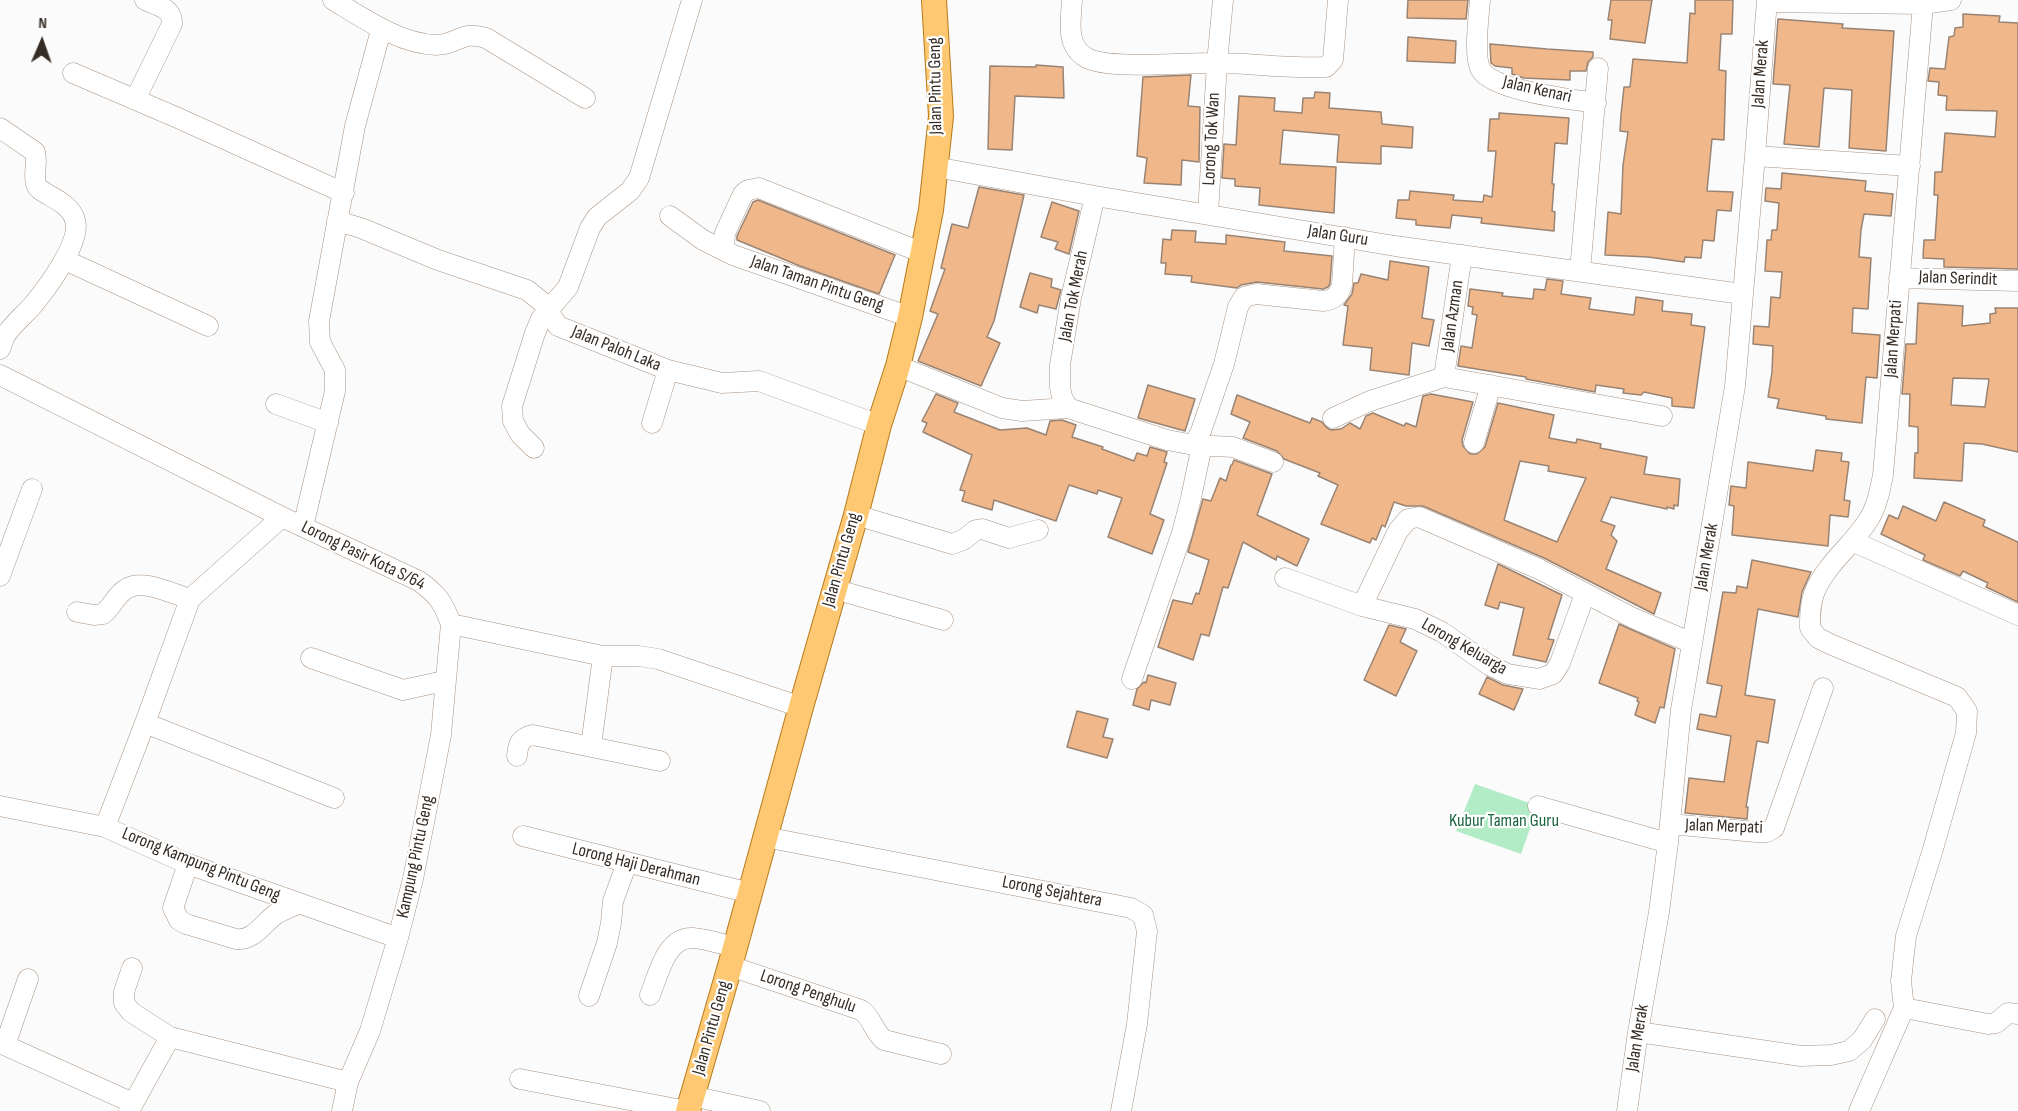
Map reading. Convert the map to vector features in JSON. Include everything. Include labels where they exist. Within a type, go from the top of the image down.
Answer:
[{"type":"main road","name":"Jalan Pintu Geng","points":[[689,1106],[733,956],[910,317],[931,210],[941,116],[934,0]]},
{"type":"street","points":[[135,99],[172,24],[172,16],[168,10],[145,0]]},
{"type":"street","points":[[333,0],[381,30],[424,44],[438,45],[467,35],[476,35],[493,42],[585,98]]},
{"type":"street","points":[[534,448],[520,434],[513,421],[512,406],[535,333],[541,319],[568,287],[590,228],[597,217],[630,191],[639,178],[692,0]]},
{"type":"street","points":[[1072,0],[1073,44],[1088,58],[1107,64],[1217,63],[1305,68],[1326,67],[1333,60],[1338,0]]},
{"type":"street","name":"Lorong Tok Wan","points":[[1208,214],[1223,0]]},
{"type":"street","name":"Jalan Kenari","points":[[1480,0],[1477,34],[1478,62],[1481,70],[1490,78],[1505,85],[1548,96],[1596,103]]},
{"type":"street","points":[[1767,1],[1923,4],[1951,0]]},
{"type":"street","name":"Jalan Merak","points":[[1627,1111],[1659,912],[1681,710],[1735,386],[1767,1]]},
{"type":"street","name":"Jalan Merpati","points":[[1904,1008],[1901,981],[1906,936],[1934,849],[1966,733],[1967,711],[1957,697],[1818,638],[1810,628],[1810,612],[1815,592],[1829,567],[1869,519],[1879,495],[1883,475],[1923,4]]},
{"type":"street","points":[[303,527],[335,391],[335,370],[320,342],[319,321],[355,126],[381,30]]},
{"type":"street","name":"Jalan Kenari","points":[[1581,271],[1598,68]]},
{"type":"street","points":[[73,73],[344,193]]},
{"type":"street","points":[[0,128],[35,152],[36,185],[40,190],[62,202],[75,220],[76,232],[65,260],[34,303],[2,340]]},
{"type":"street","points":[[1755,156],[1910,166]]},
{"type":"street","name":"Jalan Guru","points":[[935,167],[1345,237],[1742,294]]},
{"type":"street","points":[[724,250],[724,233],[743,194],[748,189],[759,188],[923,253]]},
{"type":"street","name":"Jalan Tok Merah","points":[[1065,402],[1060,387],[1060,365],[1071,298],[1095,196]]},
{"type":"street","name":"Jalan Taman Pintu Geng","points":[[670,216],[703,240],[733,255],[910,317]]},
{"type":"street","name":"Jalan Paloh Laka","points":[[337,221],[361,228],[438,260],[527,290],[542,302],[555,324],[561,328],[668,370],[719,382],[757,381],[879,425]]},
{"type":"street","points":[[1132,679],[1182,533],[1191,498],[1201,431],[1224,364],[1240,301],[1250,294],[1323,301],[1336,297],[1342,285],[1345,237]]},
{"type":"street","name":"Jalan Azman","points":[[1444,377],[1462,255]]},
{"type":"street","points":[[65,260],[208,326]]},
{"type":"street","name":"Jalan Serindit","points":[[1899,278],[2018,281]]},
{"type":"street","points":[[898,366],[1002,408],[1022,411],[1065,402],[1167,440],[1233,447],[1273,462]]},
{"type":"street","points":[[652,423],[668,370]]},
{"type":"street","name":"Lorong Pasir Kota S/64","points":[[0,375],[282,517],[419,581],[435,592],[445,606],[451,624]]},
{"type":"street","points":[[1333,418],[1370,401],[1444,377],[1662,416]]},
{"type":"street","points":[[1474,443],[1491,385]]},
{"type":"street","points":[[276,404],[328,423]]},
{"type":"street","points":[[0,576],[4,551],[32,489]]},
{"type":"street","points":[[856,515],[952,544],[982,529],[1009,538],[1038,530]]},
{"type":"street","points":[[105,826],[190,599],[282,517]]},
{"type":"street","points":[[1362,606],[1398,531],[1408,519],[1413,517],[1426,519],[1539,569],[1641,622],[1692,643]]},
{"type":"street","points":[[1852,541],[2018,615]]},
{"type":"street","name":"Lorong Keluarga","points":[[1285,578],[1362,606],[1415,618],[1442,632],[1489,665],[1509,674],[1539,679],[1553,674],[1560,663],[1585,594]]},
{"type":"street","points":[[77,612],[103,614],[126,589],[135,585],[145,585],[190,599]]},
{"type":"street","points":[[834,589],[943,620]]},
{"type":"street","points":[[451,624],[603,656],[639,656],[658,659],[801,706]]},
{"type":"street","name":"Kampung Pintu Geng","points":[[342,1111],[348,1082],[370,1031],[413,879],[441,735],[444,681],[451,624]]},
{"type":"street","points":[[591,746],[603,656]]},
{"type":"street","points":[[311,658],[404,690],[444,681]]},
{"type":"street","name":"Jalan Merpati","points":[[1669,834],[1767,832],[1774,828],[1823,688]]},
{"type":"street","points":[[145,723],[334,798]]},
{"type":"street","points":[[516,756],[518,744],[524,737],[533,735],[660,761]]},
{"type":"street","name":"Lorong Kampung Pintu Geng","points":[[0,806],[105,826],[188,864],[398,938]]},
{"type":"street","points":[[1538,806],[1669,834]]},
{"type":"street","name":"Lorong Haji Derahman","points":[[523,836],[750,893]]},
{"type":"street","name":"Lorong Sejahtera","points":[[765,837],[1131,908],[1143,915],[1147,931],[1137,1024],[1121,1111]]},
{"type":"street","points":[[589,996],[608,943],[612,901],[627,863]]},
{"type":"street","points":[[188,864],[173,908],[179,921],[186,924],[236,939],[245,939],[276,915],[298,903]]},
{"type":"street","name":"Lorong Penghulu","points":[[650,995],[671,949],[681,939],[693,938],[861,1010],[869,1017],[877,1034],[884,1040],[941,1054]]},
{"type":"street","points":[[132,969],[124,992],[124,1003],[131,1012],[170,1037],[348,1082]]},
{"type":"street","points":[[28,979],[2,1044],[131,1107],[170,1037]]},
{"type":"street","points":[[1859,1111],[1904,1008],[1988,1024],[1996,1023],[2008,1013],[2018,1014]]},
{"type":"street","points":[[1638,1032],[1801,1056],[1831,1055],[1849,1051],[1862,1040],[1875,1020]]},
{"type":"street","points":[[520,1079],[689,1106],[760,1111]]},
{"type":"green space","name":"Kubur Taman Guru","points":[[1475,784],[1538,806],[1521,854],[1456,831]]},
{"type":"building","points":[[1408,0],[1468,0],[1466,19],[1407,18]]},
{"type":"building","points":[[1611,0],[1652,0],[1645,43],[1610,39],[1612,20],[1608,20]]},
{"type":"building","points":[[1695,0],[1733,0],[1732,34],[1721,34],[1719,70],[1726,71],[1724,140],[1712,139],[1707,191],[1733,192],[1731,211],[1717,210],[1714,241],[1703,240],[1701,258],[1685,257],[1684,262],[1648,257],[1605,255],[1608,212],[1621,214],[1623,165],[1628,132],[1620,131],[1621,115],[1624,87],[1630,87],[1633,59],[1687,63],[1690,13],[1695,14]]},
{"type":"building","points":[[1963,14],[2000,16],[1999,22],[2018,23],[2018,269],[1944,267],[1944,259],[1923,258],[1924,240],[1935,240],[1938,195],[1934,195],[1935,172],[1942,172],[1945,133],[1995,137],[1997,111],[1946,110],[1947,96],[1938,95],[1939,82],[1928,81],[1930,68],[1945,69],[1949,37],[1954,36],[1955,28],[1963,27]]},
{"type":"building","points":[[1778,19],[1843,24],[1842,28],[1894,31],[1886,151],[1849,148],[1852,90],[1824,88],[1819,147],[1784,144],[1790,85],[1773,84]]},
{"type":"building","points":[[1408,37],[1456,41],[1455,63],[1407,61]]},
{"type":"building","points":[[1490,44],[1593,52],[1593,57],[1588,62],[1586,71],[1570,71],[1570,80],[1524,78],[1512,74],[1512,68],[1495,66],[1491,63]]},
{"type":"building","points":[[1036,65],[1063,67],[1064,98],[1015,96],[1012,150],[988,149],[990,66],[1036,67]]},
{"type":"building","points":[[1191,75],[1188,106],[1200,107],[1199,162],[1182,160],[1181,185],[1144,183],[1147,158],[1137,156],[1143,77]]},
{"type":"building","points":[[1315,92],[1330,93],[1329,108],[1381,112],[1382,124],[1413,127],[1412,148],[1381,146],[1381,164],[1337,162],[1339,135],[1283,130],[1280,164],[1336,167],[1334,213],[1259,205],[1260,188],[1235,186],[1235,179],[1222,178],[1224,144],[1236,145],[1239,96],[1275,98],[1274,111],[1302,113],[1303,98],[1314,98]]},
{"type":"building","points":[[1499,113],[1569,118],[1567,144],[1555,143],[1552,184],[1554,184],[1552,211],[1555,212],[1554,231],[1481,223],[1482,218],[1452,215],[1450,228],[1416,225],[1416,220],[1396,218],[1398,200],[1409,200],[1410,191],[1454,195],[1453,200],[1483,202],[1484,195],[1492,197],[1496,151],[1488,151],[1490,119],[1499,119]]},
{"type":"building","points":[[1782,173],[1866,181],[1865,191],[1893,194],[1891,216],[1864,214],[1861,230],[1859,257],[1871,258],[1868,309],[1853,308],[1852,333],[1880,335],[1877,378],[1866,377],[1862,423],[1826,419],[1826,416],[1777,408],[1779,399],[1768,397],[1773,346],[1753,344],[1754,326],[1769,327],[1771,297],[1780,298],[1782,272],[1765,271],[1767,240],[1771,240],[1772,230],[1777,230],[1779,203],[1765,201],[1766,188],[1781,189]]},
{"type":"building","points":[[979,187],[1024,195],[994,321],[987,337],[1000,343],[981,386],[918,361],[938,314],[930,311],[945,269],[941,268],[952,224],[968,228]]},
{"type":"building","points":[[758,200],[895,255],[879,294],[800,266],[737,240],[753,202]]},
{"type":"building","points":[[1052,202],[1079,211],[1069,254],[1055,249],[1058,242],[1041,237]]},
{"type":"building","points":[[1172,230],[1196,231],[1195,242],[1226,244],[1226,235],[1285,242],[1284,251],[1332,256],[1330,284],[1323,289],[1257,282],[1237,288],[1191,282],[1192,276],[1165,274],[1166,263],[1161,263],[1163,239],[1171,240]]},
{"type":"building","points":[[1390,261],[1429,267],[1422,318],[1434,320],[1429,346],[1412,343],[1409,375],[1370,370],[1372,348],[1343,345],[1348,306],[1344,305],[1352,294],[1354,283],[1358,283],[1361,274],[1388,280]]},
{"type":"building","points":[[1030,273],[1052,279],[1051,287],[1061,290],[1056,309],[1039,305],[1037,313],[1020,307]]},
{"type":"building","points":[[1547,279],[1563,281],[1561,294],[1591,298],[1589,309],[1634,315],[1636,297],[1663,301],[1662,311],[1692,314],[1691,325],[1705,327],[1694,408],[1672,406],[1672,398],[1644,392],[1641,395],[1623,393],[1624,389],[1596,385],[1595,392],[1526,379],[1526,377],[1458,366],[1461,346],[1472,348],[1477,315],[1472,314],[1473,307],[1468,306],[1470,289],[1503,293],[1502,296],[1533,299],[1534,289],[1545,290]]},
{"type":"building","points":[[1918,303],[1963,306],[1962,326],[1990,323],[1990,314],[1996,313],[1995,308],[2018,308],[2018,452],[1982,444],[1964,443],[1962,481],[1914,478],[1915,453],[1918,453],[1918,427],[1909,426],[1910,394],[1902,394],[1906,344],[1916,344]],"holes":[[[1953,378],[1989,379],[1985,407],[1951,405]]]},
{"type":"building","points":[[1148,385],[1195,399],[1185,431],[1138,418]]},
{"type":"building","points":[[936,394],[958,403],[954,412],[1000,430],[1027,428],[1046,435],[1050,421],[1062,420],[1076,425],[1072,437],[1103,447],[1102,449],[1134,461],[1137,453],[1147,456],[1150,447],[1167,452],[1164,462],[1167,463],[1150,514],[1164,520],[1152,554],[1108,537],[1122,498],[1098,490],[1097,494],[1069,485],[1056,521],[994,500],[992,510],[962,501],[965,491],[960,490],[972,455],[923,432],[927,423],[922,421]]},
{"type":"building","points":[[1431,394],[1473,402],[1462,440],[1463,446],[1470,454],[1477,454],[1485,447],[1498,403],[1554,415],[1549,438],[1576,443],[1577,439],[1601,444],[1600,448],[1647,457],[1644,474],[1680,479],[1678,506],[1674,505],[1674,509],[1611,497],[1601,521],[1615,526],[1611,535],[1617,541],[1606,569],[1661,593],[1654,614],[1544,558],[1423,506],[1406,506],[1394,502],[1385,527],[1382,525],[1376,540],[1372,538],[1370,543],[1321,524],[1338,485],[1318,476],[1320,473],[1284,459],[1277,451],[1243,438],[1250,422],[1231,414],[1237,395],[1310,423],[1312,418],[1322,422],[1331,430],[1341,429],[1350,423],[1360,429],[1366,416],[1373,413],[1404,426],[1406,423],[1416,427],[1423,396]],"holes":[[[1520,461],[1549,466],[1548,471],[1586,478],[1557,542],[1504,520]]]},
{"type":"building","points":[[1816,450],[1842,453],[1841,461],[1849,462],[1844,500],[1850,501],[1848,517],[1830,515],[1828,546],[1732,535],[1734,506],[1729,505],[1731,486],[1746,488],[1748,462],[1813,471]]},
{"type":"building","points":[[1234,460],[1272,474],[1257,515],[1309,539],[1297,566],[1277,556],[1276,560],[1243,542],[1228,588],[1223,587],[1209,636],[1201,634],[1193,660],[1158,647],[1173,600],[1192,604],[1196,593],[1199,594],[1209,560],[1188,552],[1203,499],[1211,501],[1220,478],[1226,481]]},
{"type":"building","points":[[1944,502],[1985,520],[1983,526],[2018,542],[2018,602],[1986,587],[1988,583],[1963,571],[1960,576],[1923,560],[1925,555],[1881,534],[1889,515],[1898,519],[1903,506],[1936,521]]},
{"type":"building","points":[[1752,560],[1811,572],[1802,592],[1798,617],[1758,609],[1745,695],[1775,700],[1768,743],[1757,741],[1746,807],[1748,807],[1747,819],[1685,813],[1689,778],[1724,782],[1731,736],[1697,729],[1700,714],[1716,717],[1722,686],[1707,683],[1723,592],[1736,593],[1737,586],[1747,588]]},
{"type":"building","points":[[1498,564],[1562,595],[1548,639],[1554,640],[1546,662],[1513,655],[1524,608],[1500,602],[1498,609],[1485,605]]},
{"type":"building","points":[[1619,624],[1675,649],[1664,708],[1660,707],[1655,723],[1635,715],[1638,698],[1599,683]]},
{"type":"building","points":[[1389,625],[1406,629],[1400,642],[1417,651],[1396,696],[1364,680]]},
{"type":"building","points":[[1148,675],[1176,683],[1170,705],[1151,700],[1149,710],[1133,705],[1137,689],[1144,682],[1146,683]]},
{"type":"building","points":[[1487,677],[1503,685],[1523,689],[1514,710],[1479,694]]},
{"type":"building","points":[[1077,711],[1108,719],[1103,737],[1113,739],[1107,758],[1067,747]]}]
